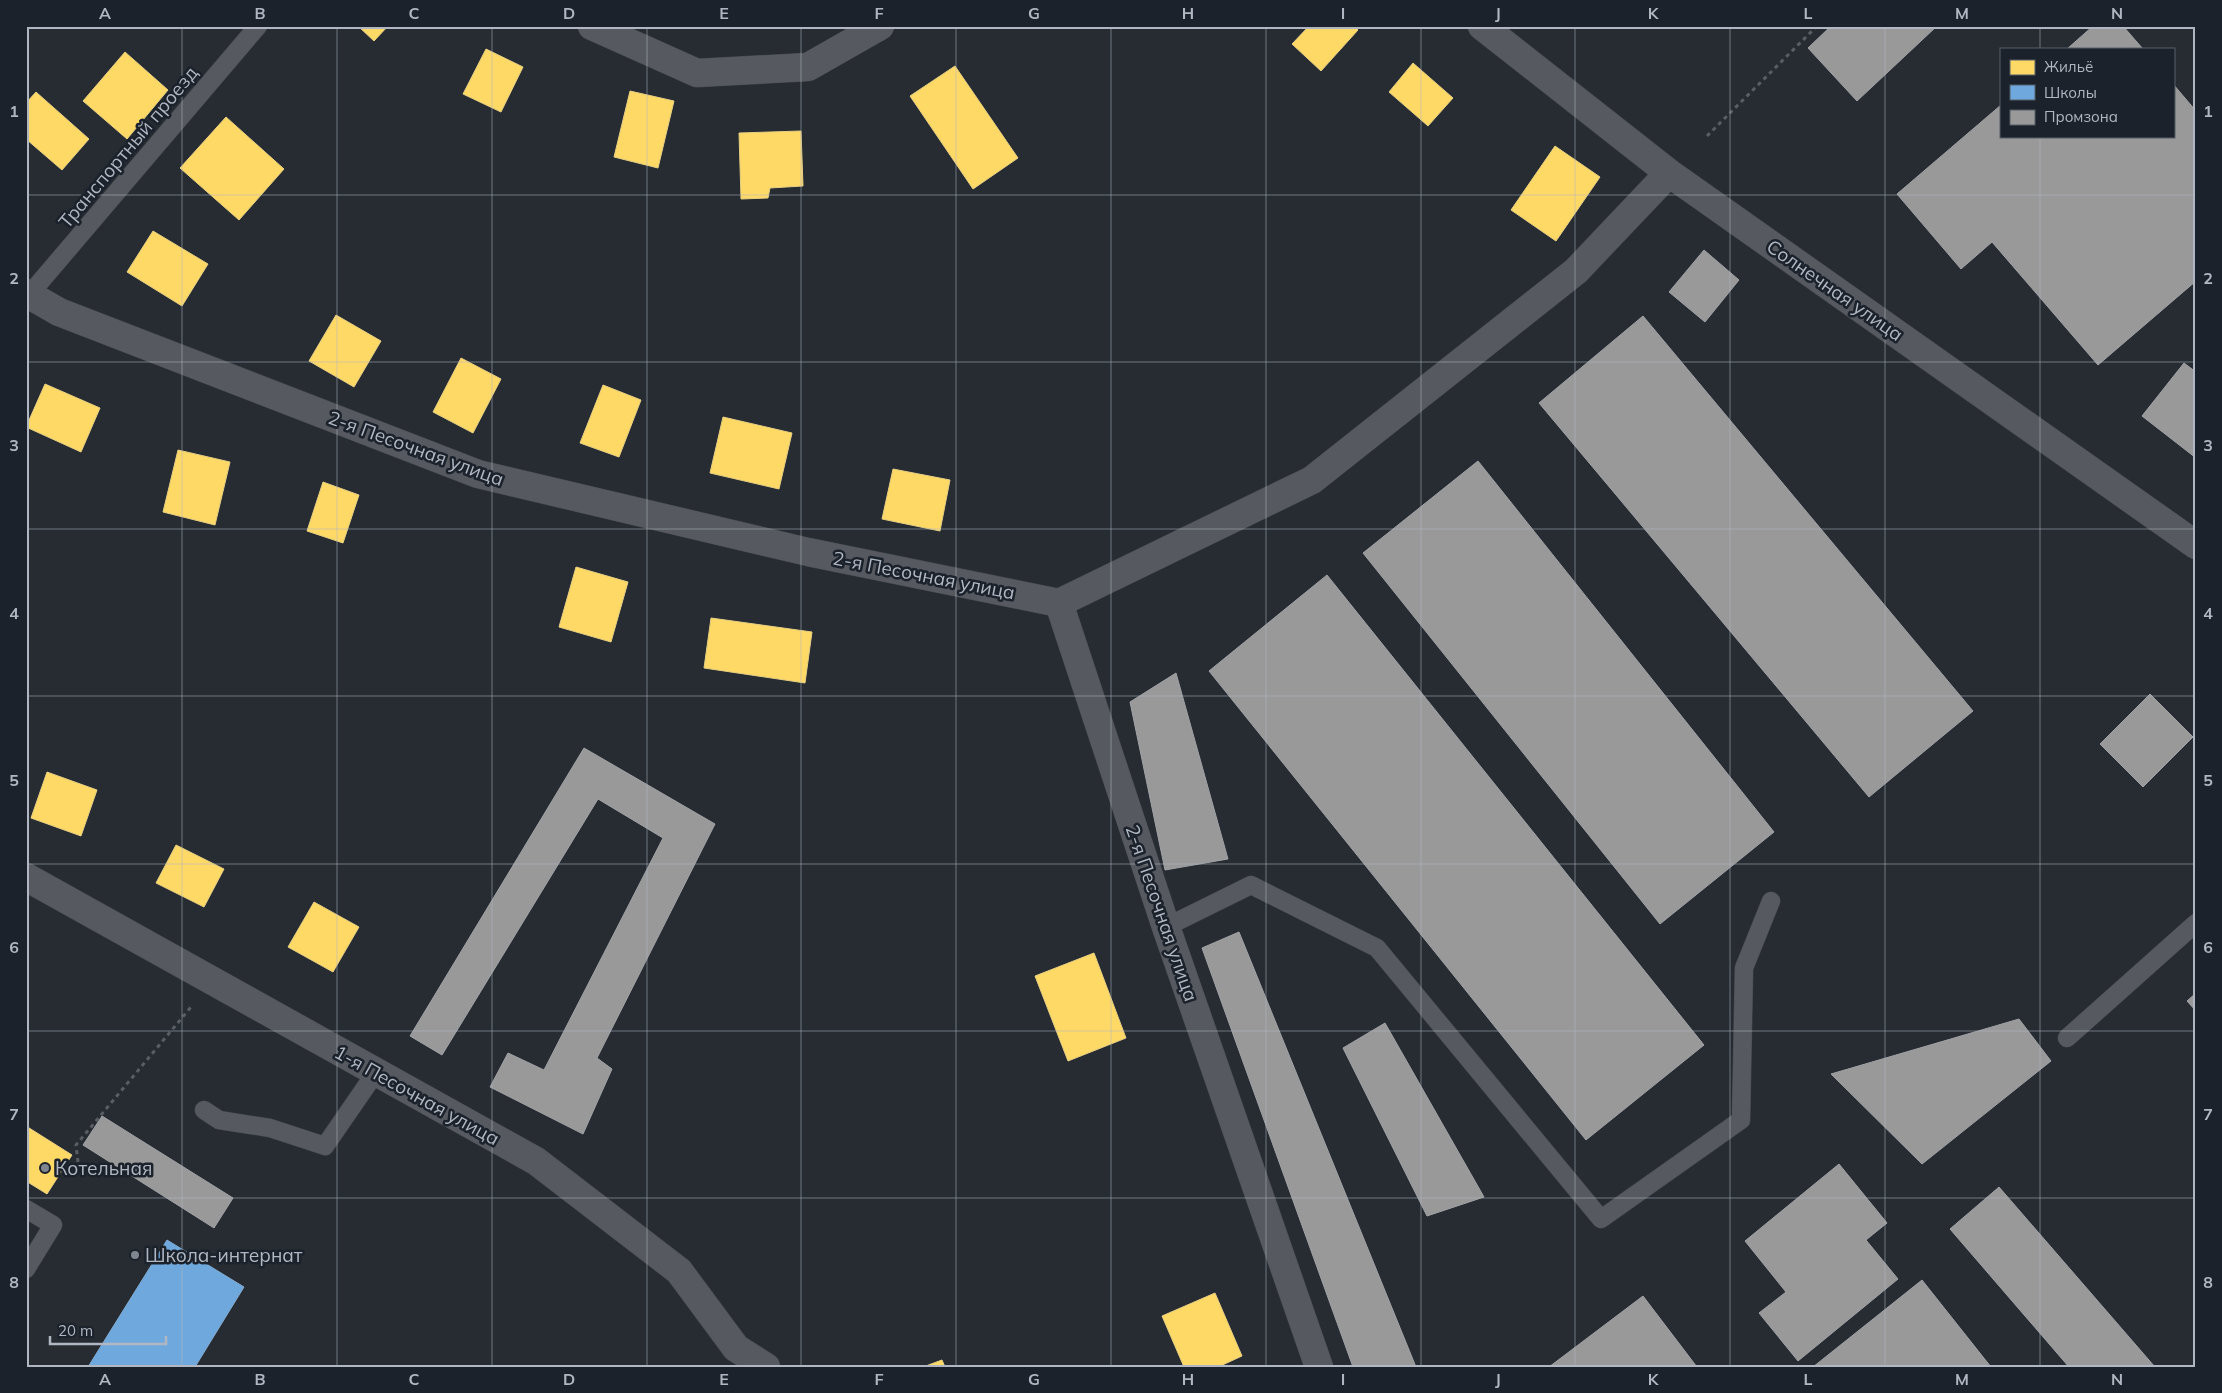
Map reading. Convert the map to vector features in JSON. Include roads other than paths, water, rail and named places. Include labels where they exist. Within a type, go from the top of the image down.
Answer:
[{"type":"street","points":[[592,26],[697,72],[808,67],[880,26]]},
{"type":"street","name":"Солнечная улица","points":[[1482,26],[1669,173],[2196,545]]},
{"type":"street","points":[[1059,603],[1312,480],[1576,271],[1669,173]]},
{"type":"street","name":"2-я Песочная улица","points":[[28,294],[58,312],[478,474],[808,552],[1059,603],[1166,927],[1319,1367]]},
{"type":"street","name":"1-я Песочная улица","points":[[26,877],[536,1161],[679,1271],[736,1348],[766,1367]]},
{"type":"lane","name":"Транспортный проезд","points":[[28,294],[258,26]]},
{"type":"lane","points":[[1166,927],[1251,885],[1377,948],[1601,1219],[1741,1120],[1744,968],[1770,902]]},
{"type":"lane","points":[[2067,1038],[2196,923]]},
{"type":"lane","points":[[204,1110],[219,1120],[270,1128],[325,1146],[376,1072]]},
{"type":"lane","points":[[26,1209],[53,1225],[26,1269]]},
{"type":"place","name":"Котельная","points":[[45,1168]]},
{"type":"place","name":"Школа-интернат","points":[[135,1255]]}]
